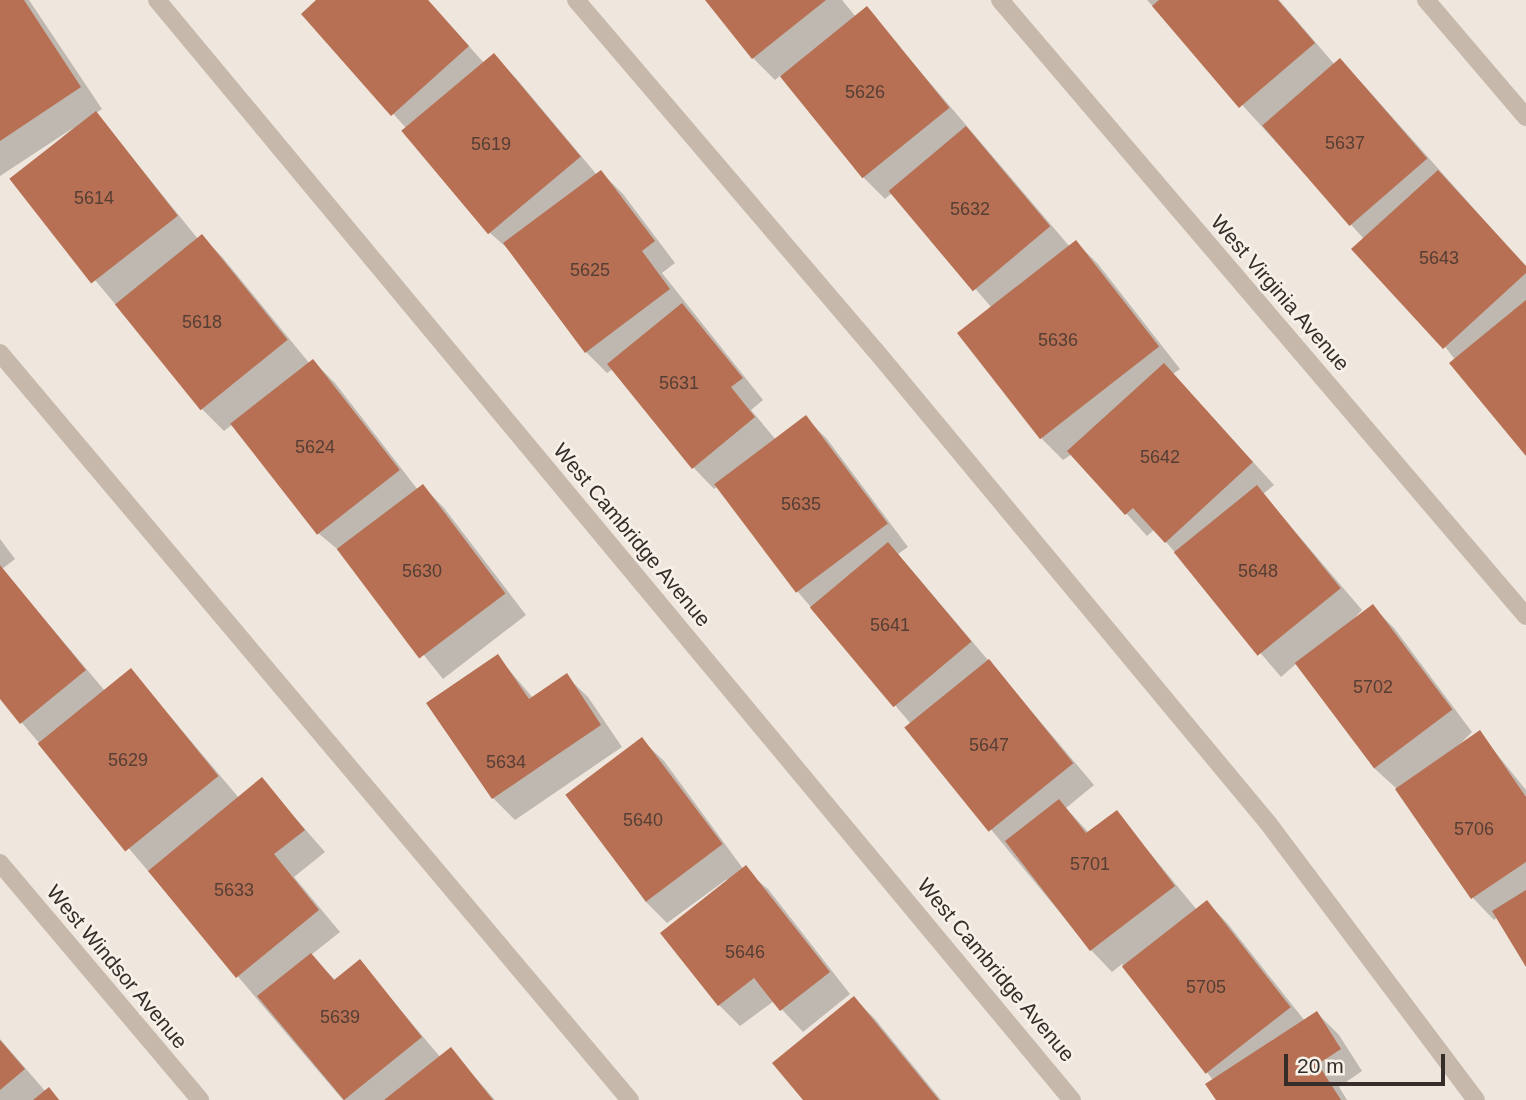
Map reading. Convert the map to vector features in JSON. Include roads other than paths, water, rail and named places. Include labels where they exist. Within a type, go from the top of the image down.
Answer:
[{"type":"street","name":"West Cambridge Avenue","points":[[156,0],[1072,1100]]},
{"type":"street","points":[[576,0],[875,350],[1268,823],[1476,1100]]},
{"type":"street","name":"West Virginia Avenue","points":[[1000,0],[1526,616]]},
{"type":"street","points":[[1426,0],[1526,117]]},
{"type":"street","points":[[0,353],[630,1100]]},
{"type":"street","name":"West Windsor Avenue","points":[[0,863],[200,1100]]}]
